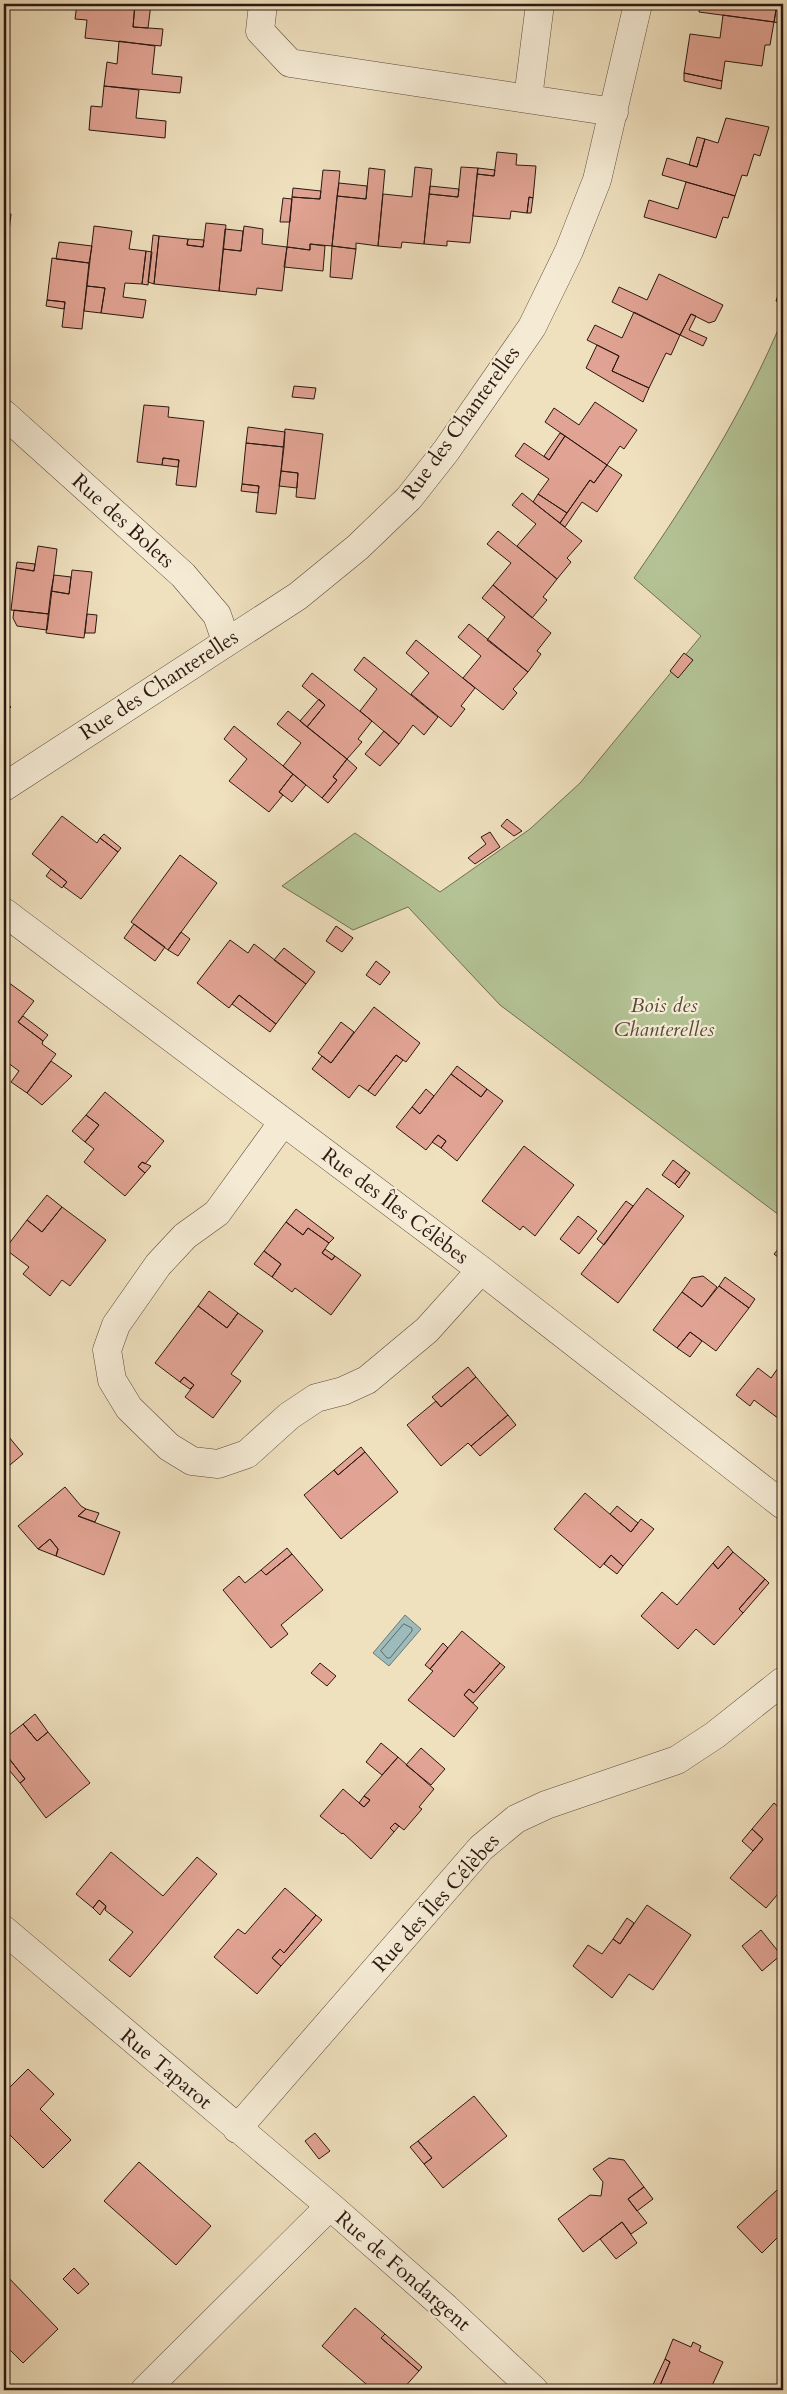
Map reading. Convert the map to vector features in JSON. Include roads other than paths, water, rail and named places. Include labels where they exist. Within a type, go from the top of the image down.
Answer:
[{"type":"street","points":[[263,4],[260,31],[290,62],[614,112]]},
{"type":"street","points":[[528,98],[540,4]]},
{"type":"street","name":"Rue des Chanterelles","points":[[4,787],[298,596],[358,547],[409,498],[446,451],[532,327],[565,260],[597,180],[638,4]]},
{"type":"street","name":"Rue des Bolets","points":[[4,414],[183,575],[217,615],[226,641]]},
{"type":"street","name":"Rue des Îles Célèbes","points":[[4,912],[481,1270],[783,1505]]},
{"type":"street","points":[[283,1122],[217,1213],[185,1236],[158,1265],[116,1325],[107,1350],[112,1380],[129,1408],[169,1446],[192,1461],[218,1464],[247,1454],[290,1416],[316,1398],[343,1391],[367,1380],[427,1330],[481,1270]]},
{"type":"street","name":"Rue des Îles Célèbes","points":[[237,2129],[480,1848],[516,1819],[546,1805],[676,1760],[714,1735],[783,1681]]},
{"type":"street","name":"Rue Taparot","points":[[4,1930],[330,2206]]},
{"type":"street","name":"Rue de Fondargent","points":[[145,2390],[330,2206],[446,2308],[525,2387]]},
{"type":"water","points":[[405,1615],[421,1629],[389,1666],[373,1653]]},
{"type":"park label","name":"Bois des Chanterelles","points":[[664,1017]]}]
